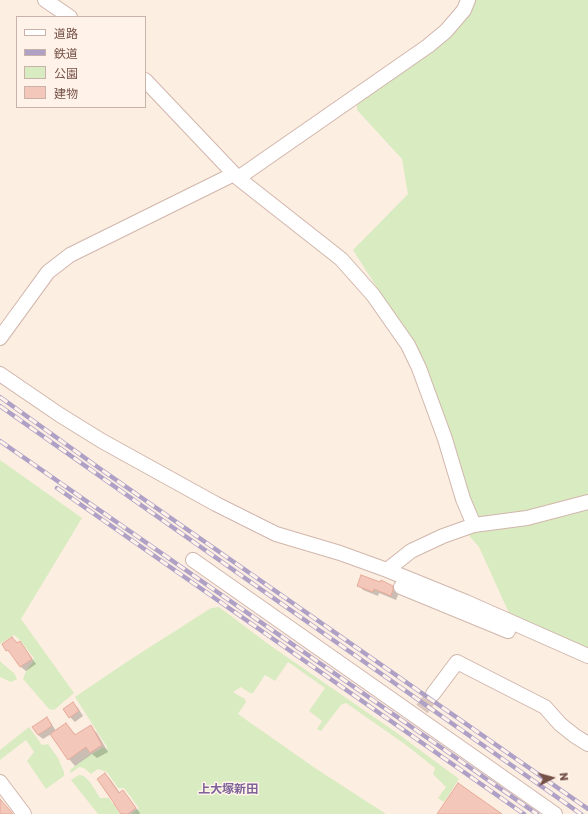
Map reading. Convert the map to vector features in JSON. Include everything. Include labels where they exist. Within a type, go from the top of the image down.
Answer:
[{"type":"street","points":[[44,0],[68,16]]},
{"type":"street","points":[[0,338],[48,272],[70,255],[236,176],[428,46],[446,31],[464,10],[468,0]]},
{"type":"street","points":[[146,81],[236,176],[341,259],[373,295],[408,345],[419,368],[445,439],[463,499],[474,525]]},
{"type":"street","points":[[0,374],[60,415],[102,441],[262,528],[276,534],[340,553],[387,570],[466,602],[588,656]]},
{"type":"street","points":[[387,570],[411,551],[443,536],[474,525],[527,518],[588,502]]},
{"type":"street","points":[[193,560],[420,712],[556,814]]},
{"type":"street","points":[[400,587],[588,664]]},
{"type":"street","points":[[433,694],[457,662],[545,707],[560,724],[588,744]]},
{"type":"street","points":[[0,782],[24,814]]},
{"type":"green space","points":[[468,0],[588,0],[588,499],[526,515],[476,521],[411,341],[353,250],[408,194],[402,159],[357,110],[357,96],[429,45]]},
{"type":"green space","points":[[0,460],[82,518],[21,619],[74,693],[54,710],[49,709],[23,679],[34,658],[19,639],[14,635],[0,644]]},
{"type":"green space","points":[[588,506],[588,650],[509,613],[479,547],[466,532]]},
{"type":"green space","points":[[219,607],[271,646],[397,733],[459,779],[444,802],[438,798],[446,787],[433,774],[435,768],[406,745],[346,703],[341,705],[321,731],[317,729],[322,721],[309,711],[325,688],[288,662],[275,681],[265,675],[253,693],[250,693],[241,687],[233,692],[245,699],[246,702],[238,714],[315,768],[386,814],[131,814],[139,808],[124,788],[118,788],[107,772],[98,769],[91,774],[84,768],[79,767],[71,773],[70,770],[88,756],[104,747],[106,750],[107,747],[75,697],[211,608]]},
{"type":"green space","points":[[0,661],[14,673],[17,679],[11,682],[0,677]]},
{"type":"green space","points":[[29,727],[42,745],[48,744],[58,758],[64,772],[64,776],[46,789],[27,761],[34,752],[26,740],[0,760],[0,750]]},
{"type":"green space","points":[[79,775],[84,776],[90,782],[100,798],[109,798],[120,814],[98,814],[71,780]]},
{"type":"building","points":[[361,575],[380,582],[381,580],[393,586],[391,596],[374,589],[373,592],[357,586]]},
{"type":"building","points":[[12,637],[17,643],[20,641],[32,659],[20,667],[2,644]]},
{"type":"building","points":[[73,702],[79,711],[69,718],[63,709]]},
{"type":"building","points":[[47,717],[52,726],[38,735],[32,727]]},
{"type":"building","points":[[66,723],[75,735],[91,725],[102,745],[90,753],[86,747],[68,760],[50,734]]},
{"type":"building","points":[[105,773],[119,793],[123,790],[136,808],[128,814],[121,814],[97,779]]},
{"type":"building","points":[[458,783],[502,814],[437,814]]},
{"type":"building","points":[[0,799],[13,814],[0,814]]},
{"type":"tunnel","points":[[422,709],[433,694]]},
{"type":"railway","points":[[0,397],[99,468],[588,809]]},
{"type":"railway","points":[[0,406],[581,814]]},
{"type":"railway","points":[[0,441],[537,814]]},
{"type":"railway","points":[[57,488],[524,814]]},
{"type":"district","name":"上大塚新田","points":[[228,789]]}]
